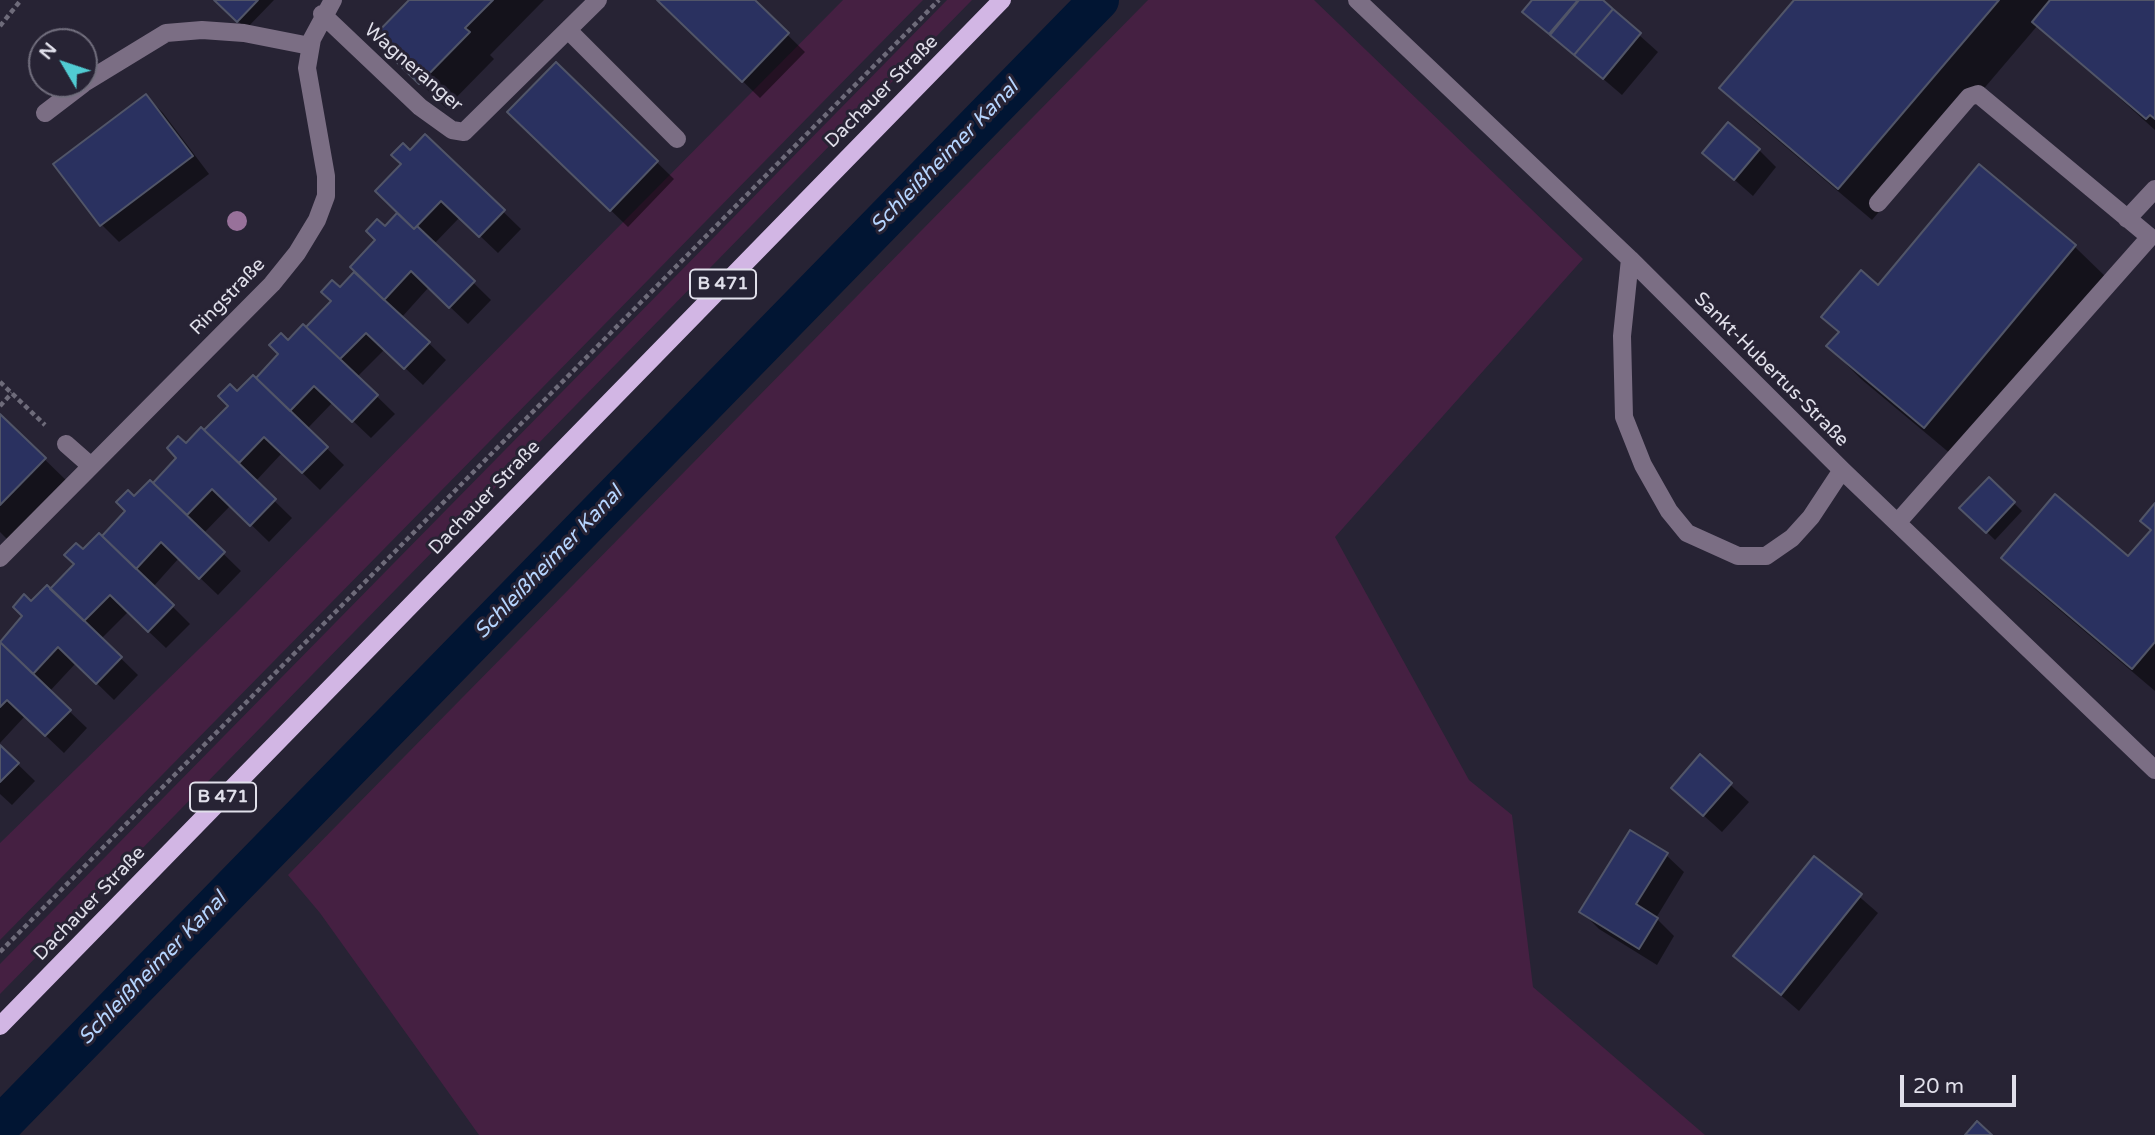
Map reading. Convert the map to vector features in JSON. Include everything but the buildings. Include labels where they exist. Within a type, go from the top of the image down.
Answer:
[{"type":"main road","name":"Dachauer Straße","points":[[0,1026],[1002,0]]},
{"type":"street","name":"Wagneranger","points":[[328,7],[420,107],[452,130],[464,132],[598,0]]},
{"type":"street","name":"Sankt-Hubertus-Straße","points":[[1357,0],[1630,259],[1842,470],[2155,771]]},
{"type":"street","name":"Ringstraße","points":[[0,558],[272,284],[297,253],[317,220],[326,196],[326,176],[307,68],[310,46],[328,7]]},
{"type":"street","points":[[98,75],[166,33],[202,30],[244,33],[310,46]]},
{"type":"street","points":[[569,31],[677,139]]},
{"type":"street","points":[[1878,203],[1969,97],[1978,94],[2150,237],[1897,523]]},
{"type":"street","points":[[45,113],[65,98]]},
{"type":"street","points":[[2127,219],[2155,189]]},
{"type":"street","points":[[1630,259],[1622,336],[1624,417],[1643,465],[1669,511],[1687,533],[1738,556],[1766,556],[1792,538],[1811,517],[1842,470]]},
{"type":"street","points":[[66,444],[91,466]]},
{"type":"path","points":[[0,26],[21,0]]},
{"type":"path","points":[[0,952],[939,0]]},
{"type":"path","points":[[0,382],[66,444]]},
{"type":"path","points":[[0,406],[12,393]]},
{"type":"shaded area","points":[[843,0],[923,0],[0,940],[0,843],[237,612]]},
{"type":"shaded area","points":[[947,0],[972,0],[0,994],[0,964]]},
{"type":"shaded area","points":[[1148,0],[1314,0],[1583,259],[1335,537],[1469,780],[1512,815],[1533,987],[1705,1135],[479,1135],[320,913],[288,875]]},
{"type":"waterway","name":"Schleißheimer Kanal","points":[[0,1126],[1099,0]]}]
